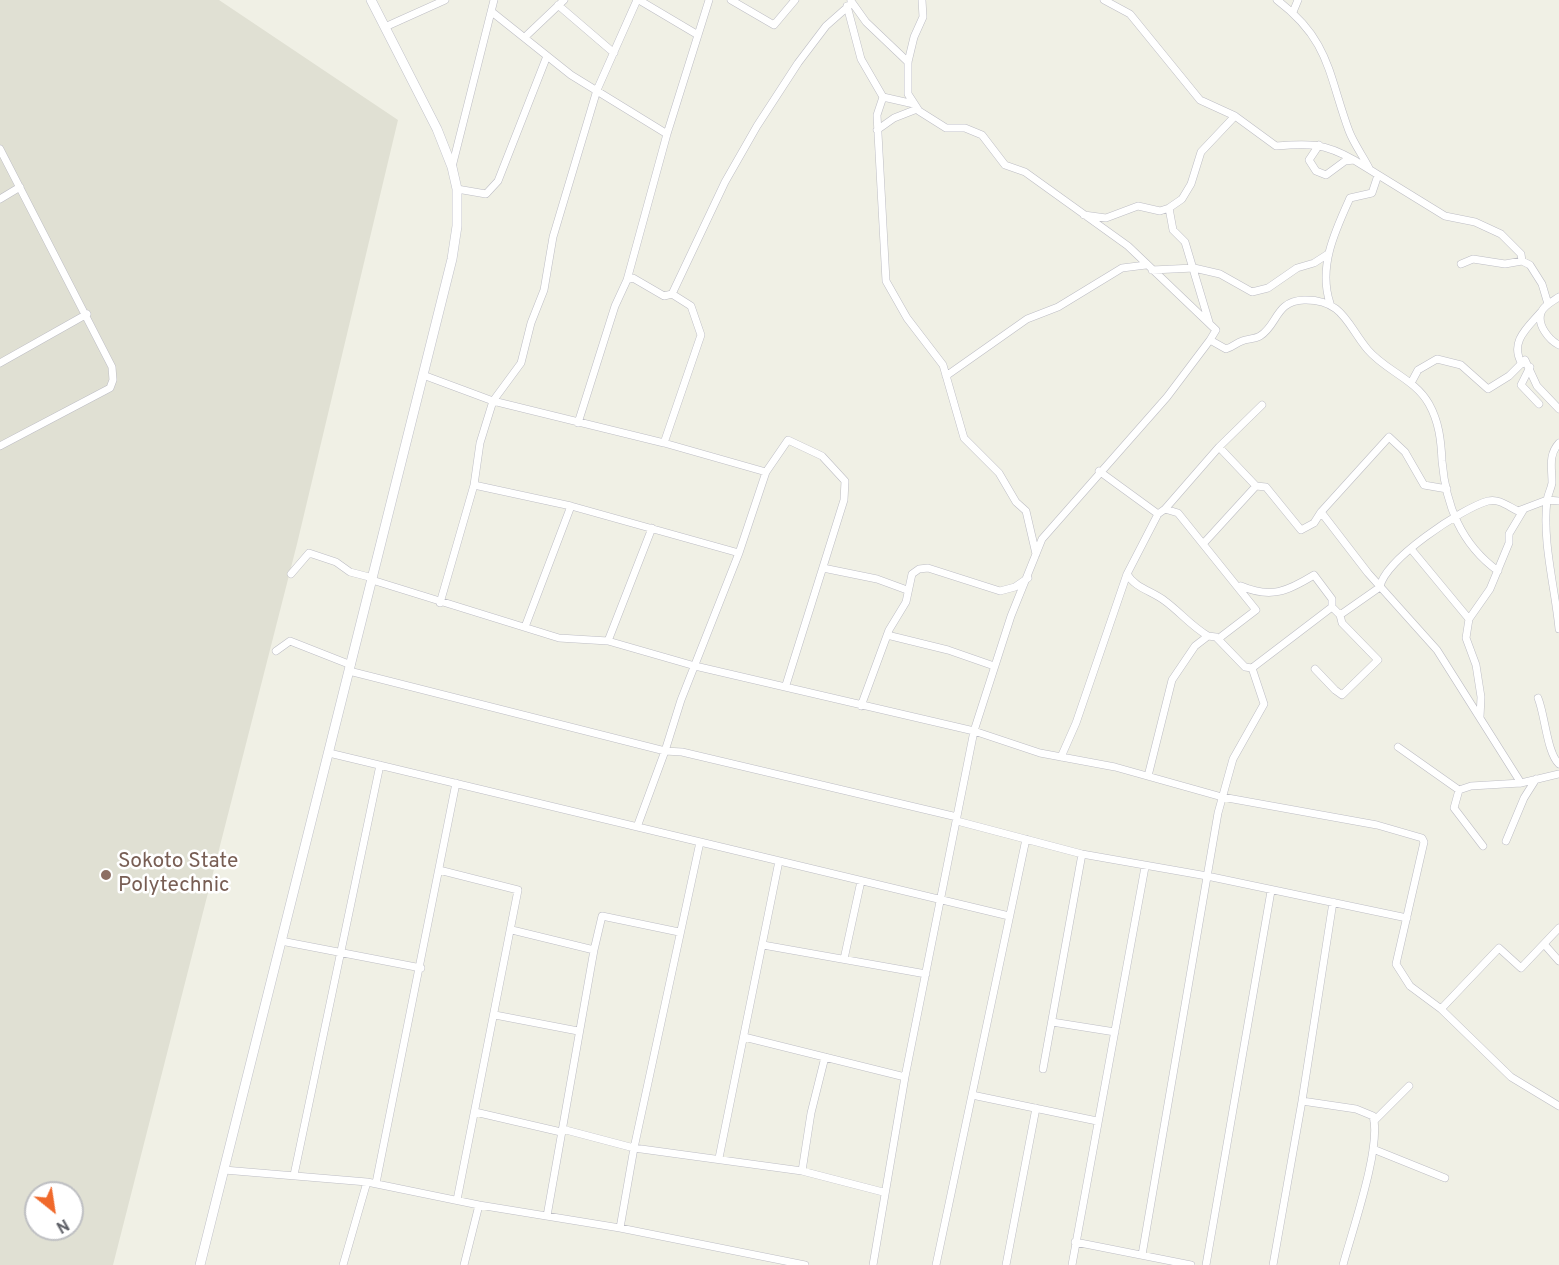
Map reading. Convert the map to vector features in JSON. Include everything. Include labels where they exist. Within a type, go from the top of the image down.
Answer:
[{"type":"street","points":[[200,1265],[452,259],[457,226],[457,189],[452,167],[437,129],[370,0]]},
{"type":"street","points":[[385,27],[445,0]]},
{"type":"street","points":[[452,167],[494,0]]},
{"type":"street","points":[[440,603],[465,507],[474,485],[480,443],[493,402],[521,363],[531,323],[544,290],[553,237],[597,90],[638,0],[698,35]]},
{"type":"street","points":[[578,423],[615,306],[627,280],[667,134],[709,0]]},
{"type":"street","points":[[731,0],[744,3],[774,25],[795,0]]},
{"type":"street","points":[[873,1265],[883,1192],[974,731],[1011,616],[1029,577],[1042,539],[1099,471],[1167,396],[1216,330],[1108,230],[1083,215],[1025,172],[1005,165],[982,135],[965,128],[946,128],[916,106],[908,94],[908,62],[914,37],[923,17],[922,0]]},
{"type":"street","points":[[1104,0],[1130,14],[1200,100],[1235,116],[1276,146],[1331,147],[1445,216],[1475,222],[1501,234],[1521,254],[1522,261]]},
{"type":"street","points":[[1277,0],[1308,26],[1328,62],[1349,132],[1370,170]]},
{"type":"street","points":[[1293,12],[1298,0]]},
{"type":"street","points":[[525,37],[561,2],[614,53]]},
{"type":"street","points":[[850,3],[866,22],[908,62]]},
{"type":"street","points":[[850,3],[861,59],[883,97],[916,106]]},
{"type":"street","points":[[672,294],[725,182],[757,126],[798,63],[826,26],[850,3]]},
{"type":"street","points":[[492,12],[547,57],[667,134]]},
{"type":"street","points":[[457,189],[486,194],[498,181],[547,57]]},
{"type":"street","points":[[883,97],[877,115],[877,130],[886,281],[907,318],[943,365],[964,438],[999,473],[1016,502],[1026,511],[1036,554]]},
{"type":"street","points":[[877,130],[916,106]]},
{"type":"street","points":[[1083,215],[1106,218],[1138,206],[1160,211],[1170,208],[1182,199],[1191,184],[1201,152],[1235,116]]},
{"type":"street","points":[[1319,145],[1309,160],[1317,171],[1326,175],[1345,161],[1354,160]]},
{"type":"street","points":[[0,149],[87,314],[112,367],[113,380],[110,388],[0,446]]},
{"type":"street","points":[[1378,175],[1372,193],[1350,198],[1328,254],[1326,292],[1330,303],[1356,329],[1368,349],[1389,369],[1421,391],[1438,422],[1447,489],[1454,519],[1475,553],[1498,571]]},
{"type":"street","points":[[0,199],[20,187]]},
{"type":"street","points":[[1170,208],[1173,230],[1185,242],[1209,324]]},
{"type":"street","points":[[946,376],[1027,319],[1040,312],[1058,307],[1122,268],[1194,268],[1220,274],[1252,291],[1268,288],[1297,268],[1314,263],[1328,254]]},
{"type":"street","points":[[1461,264],[1473,259],[1505,264],[1522,261],[1530,265],[1537,275],[1548,304]]},
{"type":"street","points":[[627,280],[640,280],[664,296],[672,294],[691,306],[701,334],[664,443]]},
{"type":"street","points":[[1522,364],[1516,355],[1517,342],[1548,304],[1559,297]]},
{"type":"street","points":[[1210,340],[1226,349],[1233,348],[1239,342],[1260,336],[1286,304],[1302,300],[1330,303]]},
{"type":"street","points":[[1541,312],[1545,332],[1552,342],[1559,345]]},
{"type":"street","points":[[0,363],[87,314]]},
{"type":"street","points":[[1411,383],[1418,370],[1437,359],[1461,365],[1488,389],[1509,376],[1525,360],[1537,386],[1559,409]]},
{"type":"street","points":[[1530,367],[1521,385],[1539,404]]},
{"type":"street","points":[[423,375],[493,402],[664,443],[766,472]]},
{"type":"street","points":[[1061,757],[1076,723],[1127,574],[1158,514],[1165,509],[1219,447],[1262,405]]},
{"type":"street","points":[[1219,447],[1256,486],[1266,487],[1301,530],[1314,523],[1389,437],[1405,452],[1424,485],[1447,489]]},
{"type":"street","points":[[637,827],[666,751],[681,700],[740,553],[766,472],[788,440],[822,456],[845,481],[839,525],[786,685]]},
{"type":"street","points":[[1558,442],[1552,454],[1550,468],[1552,485],[1547,500],[1550,567],[1559,629]]},
{"type":"street","points":[[1099,471],[1158,514]]},
{"type":"street","points":[[474,485],[572,507],[740,553]]},
{"type":"street","points":[[1203,544],[1256,486]]},
{"type":"street","points":[[1340,615],[1380,587],[1381,579],[1411,549],[1454,519],[1490,500],[1500,501],[1518,511],[1547,500],[1559,501]]},
{"type":"street","points":[[525,627],[572,507]]},
{"type":"street","points":[[1165,509],[1178,513],[1239,585],[1256,610],[1218,639]]},
{"type":"street","points":[[1480,717],[1481,696],[1476,665],[1466,638],[1469,619],[1490,589],[1509,543],[1509,534],[1524,510]]},
{"type":"street","points":[[1322,512],[1380,587],[1437,650],[1521,783]]},
{"type":"street","points":[[608,641],[652,528]]},
{"type":"street","points":[[1411,549],[1469,619]]},
{"type":"street","points":[[291,574],[309,553],[336,562],[350,572],[440,603],[559,638],[608,641],[695,666],[786,685],[974,731],[1040,753],[1115,767],[1222,796],[1377,825],[1422,838],[1424,842],[1396,964],[1410,986],[1441,1009],[1511,1077],[1559,1106]]},
{"type":"street","points":[[823,568],[842,570],[907,590]]},
{"type":"street","points":[[861,705],[887,635],[906,602],[912,574],[923,568],[1000,591],[1015,587],[1029,577]]},
{"type":"street","points":[[1127,574],[1131,581],[1161,598],[1189,624],[1208,636],[1218,639],[1245,667],[1252,668],[1332,607]]},
{"type":"street","points":[[1239,585],[1269,592],[1288,590],[1314,574],[1332,599],[1332,607],[1340,615],[1342,623],[1378,660],[1342,694],[1335,690],[1315,669]]},
{"type":"street","points":[[887,635],[948,650],[994,666]]},
{"type":"street","points":[[1148,776],[1172,680],[1186,658],[1208,636]]},
{"type":"street","points":[[276,651],[290,641],[350,668],[666,751],[682,752],[957,819],[1082,854],[1145,867],[1207,876],[1407,918]]},
{"type":"street","points":[[1142,1255],[1222,796],[1233,759],[1264,704],[1252,668]]},
{"type":"street","points":[[1538,698],[1546,720],[1550,748],[1559,764]]},
{"type":"street","points":[[1398,747],[1459,790]]},
{"type":"street","points":[[329,753],[1009,916]]},
{"type":"street","points":[[294,1175],[380,765]]},
{"type":"street","points":[[1459,790],[1471,786],[1521,783],[1559,774]]},
{"type":"street","points":[[1506,841],[1524,798],[1536,778]]},
{"type":"street","points":[[376,1183],[421,968],[456,783]]},
{"type":"street","points":[[1459,790],[1454,808],[1483,846]]},
{"type":"street","points":[[936,1265],[1026,838]]},
{"type":"street","points":[[620,1228],[634,1148],[700,842]]},
{"type":"street","points":[[1043,1069],[1082,854]]},
{"type":"street","points":[[719,1158],[779,861]]},
{"type":"street","points":[[1071,1265],[1145,867]]},
{"type":"street","points":[[439,870],[518,890],[512,930],[457,1200]]},
{"type":"street","points":[[844,959],[861,881]]},
{"type":"street","points":[[1206,1265],[1271,891]]},
{"type":"street","points":[[1273,1265],[1302,1101],[1333,902]]},
{"type":"street","points":[[547,1216],[578,1031],[602,916],[679,933]]},
{"type":"street","points":[[1441,1009],[1499,948],[1521,968],[1559,928]]},
{"type":"street","points":[[512,930],[594,950]]},
{"type":"street","points":[[281,940],[421,968]]},
{"type":"street","points":[[1544,944],[1559,962]]},
{"type":"street","points":[[762,945],[926,974]]},
{"type":"street","points":[[495,1015],[578,1031]]},
{"type":"street","points":[[1052,1022],[1115,1032]]},
{"type":"street","points":[[744,1037],[905,1077]]},
{"type":"street","points":[[802,1171],[811,1113],[825,1057]]},
{"type":"street","points":[[1374,1121],[1409,1086]]},
{"type":"street","points":[[972,1095],[1097,1121]]},
{"type":"street","points":[[1302,1101],[1356,1109],[1373,1116],[1373,1149],[1343,1265]]},
{"type":"street","points":[[1006,1265],[1036,1108]]},
{"type":"street","points":[[475,1113],[562,1130],[634,1148],[802,1171],[883,1192]]},
{"type":"street","points":[[1373,1149],[1445,1178]]},
{"type":"street","points":[[224,1170],[376,1183],[479,1205],[620,1228],[806,1265]]},
{"type":"street","points":[[343,1265],[367,1182]]},
{"type":"street","points":[[464,1265],[479,1205]]},
{"type":"street","points":[[1075,1242],[1191,1265]]},
{"type":"shaded area","name":"Sokoto State Polytechnic","points":[[0,0],[219,0],[398,120],[297,544],[113,1265],[0,1265]]},
{"type":"place","name":"Sokoto State Polytechnic","points":[[106,875]]}]
